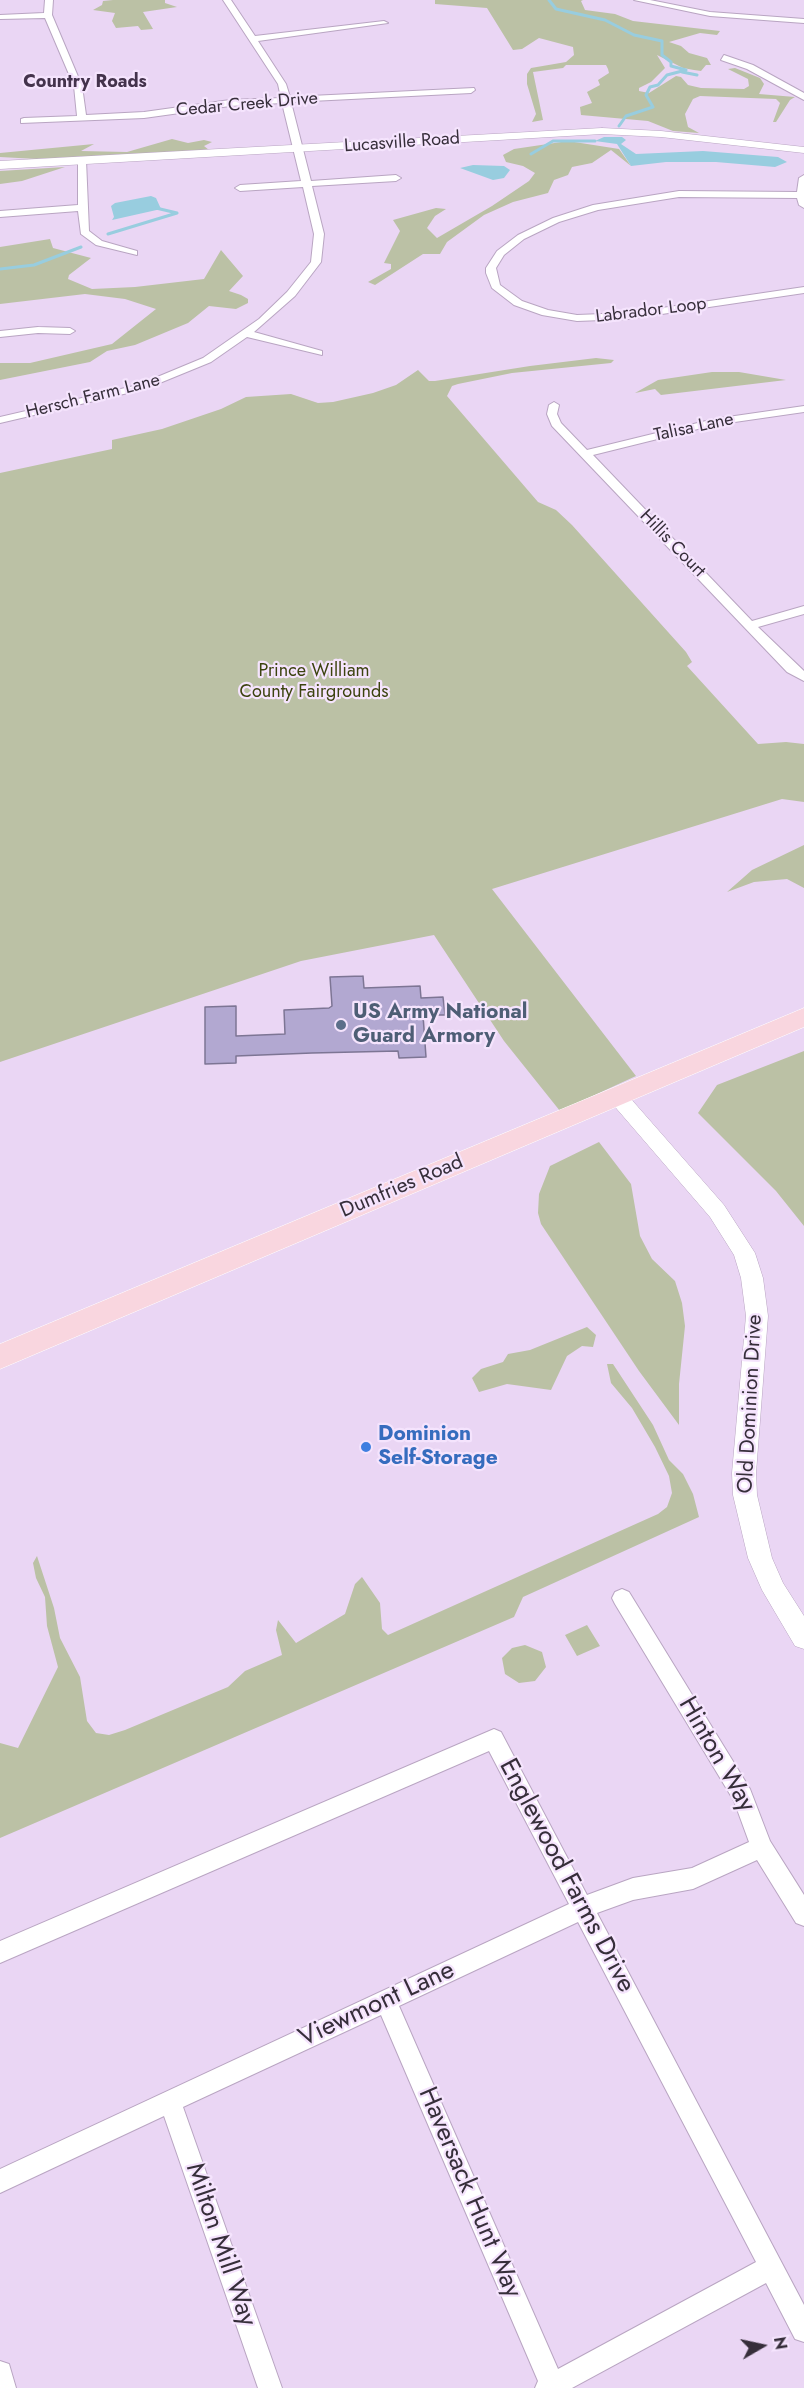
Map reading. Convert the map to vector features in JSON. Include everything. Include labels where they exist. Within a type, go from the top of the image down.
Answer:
[{"type":"main road","name":"Dumfries Road","points":[[0,1357],[804,1017]]},
{"type":"street","points":[[49,0],[48,15],[75,75],[82,118]]},
{"type":"street","name":"Hersch Farm Lane","points":[[0,420],[114,395],[171,377],[207,360],[248,334],[291,294],[316,262],[320,244],[287,100],[275,70],[227,0]]},
{"type":"street","points":[[638,0],[710,14],[804,21]]},
{"type":"street","points":[[0,17],[48,15]]},
{"type":"street","points":[[254,39],[384,23]]},
{"type":"street","points":[[724,58],[750,67],[804,97]]},
{"type":"street","name":"Cedar Creek Drive","points":[[24,121],[287,100],[471,90]]},
{"type":"street","name":"Lucasville Road","points":[[0,165],[228,154],[602,131],[660,134],[804,150]]},
{"type":"street","points":[[228,154],[282,155],[294,159],[303,166]]},
{"type":"street","points":[[81,160],[83,230],[88,237],[103,244],[134,253]]},
{"type":"street","points":[[240,188],[396,178]]},
{"type":"street","points":[[803,200],[804,178]]},
{"type":"street","name":"Labrador Loop","points":[[803,200],[679,194],[596,207],[556,220],[521,237],[500,253],[491,268],[491,273],[496,286],[518,303],[546,313],[584,319],[628,316],[804,290]]},
{"type":"street","points":[[0,214],[82,208]]},
{"type":"street","points":[[0,334],[38,330],[70,331]]},
{"type":"street","points":[[248,334],[318,353]]},
{"type":"street","name":"Hillis Court","points":[[554,405],[553,420],[750,625],[804,677]]},
{"type":"street","name":"Talisa Lane","points":[[585,453],[714,422],[804,409]]},
{"type":"street","points":[[750,625],[804,610]]},
{"type":"street","name":"Old Dominion Drive","points":[[617,1096],[717,1211],[744,1253],[754,1288],[757,1316],[744,1473],[745,1496],[760,1558],[774,1590],[804,1638]]},
{"type":"street","name":"Hinton Way","points":[[622,1598],[743,1796],[761,1847],[804,1915]]},
{"type":"street","name":"Englewood Farms Drive","points":[[0,1952],[494,1739],[804,2330]]},
{"type":"street","name":"Viewmont Lane","points":[[0,2181],[583,1909],[633,1889],[693,1878],[761,1847]]},
{"type":"street","name":"Haversack Hunt Way","points":[[386,2001],[549,2386]]},
{"type":"street","name":"Milton Mill Way","points":[[170,2102],[270,2388]]},
{"type":"street","points":[[549,2386],[771,2268]]},
{"type":"street","points":[[0,2373],[4,2388]]},
{"type":"green space","points":[[165,0],[165,3],[177,7],[143,12],[153,29],[141,30],[138,26],[116,28],[112,21],[115,13],[93,10],[102,5],[103,1]]},
{"type":"green space","points":[[435,0],[583,0],[581,1],[585,10],[615,14],[633,21],[720,31],[717,35],[700,33],[669,42],[681,46],[689,53],[707,58],[711,65],[706,65],[701,71],[683,68],[657,55],[665,68],[651,82],[639,88],[639,91],[649,93],[676,76],[681,77],[688,85],[701,88],[744,89],[749,86],[748,79],[728,69],[735,68],[760,78],[764,84],[759,94],[795,97],[790,100],[776,122],[773,122],[780,103],[776,99],[700,96],[693,99],[685,114],[688,127],[699,133],[673,131],[648,121],[581,115],[580,107],[592,103],[587,92],[600,85],[598,80],[609,73],[608,69],[606,65],[566,65],[563,68],[533,72],[543,120],[532,122],[536,114],[527,84],[527,74],[531,68],[566,62],[574,55],[573,47],[539,38],[522,49],[513,50],[487,8],[435,4]]},
{"type":"green space","points":[[172,139],[188,143],[204,140],[212,142],[204,146],[209,150],[37,159],[0,157],[0,153],[94,144],[81,151],[127,152]]},
{"type":"green space","points":[[568,141],[619,149],[631,166],[611,150],[592,163],[572,167],[568,175],[554,180],[548,193],[513,202],[484,215],[447,242],[440,254],[423,254],[375,285],[368,282],[391,269],[391,264],[384,263],[400,231],[393,220],[436,208],[446,209],[435,216],[427,228],[437,238],[492,206],[529,181],[535,173],[523,166],[506,162],[503,155],[514,149]]},
{"type":"green space","points":[[65,167],[22,181],[0,184],[0,171]]},
{"type":"green space","points":[[50,239],[53,248],[91,258],[69,275],[68,279],[92,289],[135,287],[204,279],[221,250],[243,276],[229,291],[248,299],[248,303],[236,309],[209,306],[188,323],[135,345],[107,351],[90,362],[0,380],[0,363],[30,363],[112,344],[156,309],[125,299],[85,294],[0,304],[0,247]]},
{"type":"green space","name":"Prince William County Fairgrounds","points":[[596,358],[614,360],[611,363],[512,373],[458,384],[452,386],[447,396],[538,502],[556,510],[572,525],[686,652],[692,662],[687,666],[758,744],[786,742],[804,744],[804,802],[782,799],[492,889],[636,1076],[560,1111],[504,1041],[434,935],[301,961],[0,1062],[0,473],[112,449],[112,440],[162,429],[221,409],[246,397],[291,394],[318,403],[333,402],[396,385],[418,370],[429,381],[435,381]]},
{"type":"green space","points":[[712,372],[739,372],[786,380],[661,395],[655,389],[635,393],[658,380]]},
{"type":"green space","points":[[804,845],[804,888],[787,879],[754,882],[727,892],[752,870]]},
{"type":"green space","points":[[804,1051],[804,1226],[776,1191],[698,1113],[717,1085]]},
{"type":"green space","points":[[599,1142],[631,1184],[640,1236],[652,1259],[675,1281],[682,1303],[685,1326],[679,1384],[679,1425],[639,1371],[541,1224],[538,1213],[539,1194],[550,1166]]},
{"type":"green space","points":[[587,1327],[596,1335],[593,1347],[582,1346],[567,1356],[551,1390],[507,1384],[479,1392],[472,1378],[481,1369],[503,1362],[508,1354],[530,1350]]},
{"type":"green space","points":[[607,1364],[613,1364],[653,1425],[669,1460],[683,1474],[693,1494],[699,1517],[523,1597],[514,1617],[0,1838],[0,1743],[18,1748],[58,1667],[47,1626],[45,1597],[36,1578],[33,1563],[37,1556],[54,1608],[60,1638],[80,1677],[87,1721],[96,1733],[109,1735],[125,1730],[228,1687],[245,1671],[282,1655],[276,1630],[278,1620],[296,1643],[345,1614],[355,1584],[362,1577],[380,1603],[382,1629],[388,1635],[658,1514],[667,1507],[672,1493],[669,1476],[632,1408],[611,1383]]},
{"type":"green space","points":[[587,1625],[600,1646],[577,1656],[565,1635]]},
{"type":"green space","points":[[525,1645],[542,1652],[546,1667],[535,1681],[519,1683],[505,1674],[502,1658],[512,1648]]},
{"type":"water","points":[[604,137],[622,137],[626,140],[621,144],[636,154],[703,151],[778,157],[787,162],[775,167],[716,162],[666,162],[631,166],[617,144],[595,141]]},
{"type":"water","points":[[473,165],[504,166],[510,170],[504,178],[493,180],[460,168]]},
{"type":"water","points":[[151,196],[156,198],[161,209],[112,220],[114,217],[111,206],[115,203]]},
{"type":"building","name":"US Army National Guard Armory","points":[[363,976],[364,988],[420,986],[421,998],[443,997],[445,1015],[423,1015],[426,1057],[399,1058],[398,1051],[312,1053],[236,1056],[236,1063],[205,1064],[205,1007],[236,1006],[236,1036],[285,1034],[284,1010],[329,1008],[332,1006],[330,977]]},
{"type":"waterway","points":[[549,0],[556,9],[605,20],[634,35],[662,41],[662,55],[671,62],[671,66],[686,70],[667,75],[658,85],[650,87],[646,95],[653,107],[626,116],[619,126]]},
{"type":"waterway","points":[[682,72],[697,75]]},
{"type":"waterway","points":[[531,154],[553,141],[595,141]]},
{"type":"waterway","points":[[108,234],[177,213],[156,208]]},
{"type":"waterway","points":[[0,269],[34,265],[81,247]]},
{"type":"place","name":"US Army National Guard Armory","points":[[341,1025]]},
{"type":"place","name":"Dominion Self-Storage","points":[[366,1447]]},
{"type":"district","name":"Country Roads","points":[[85,83]]}]
